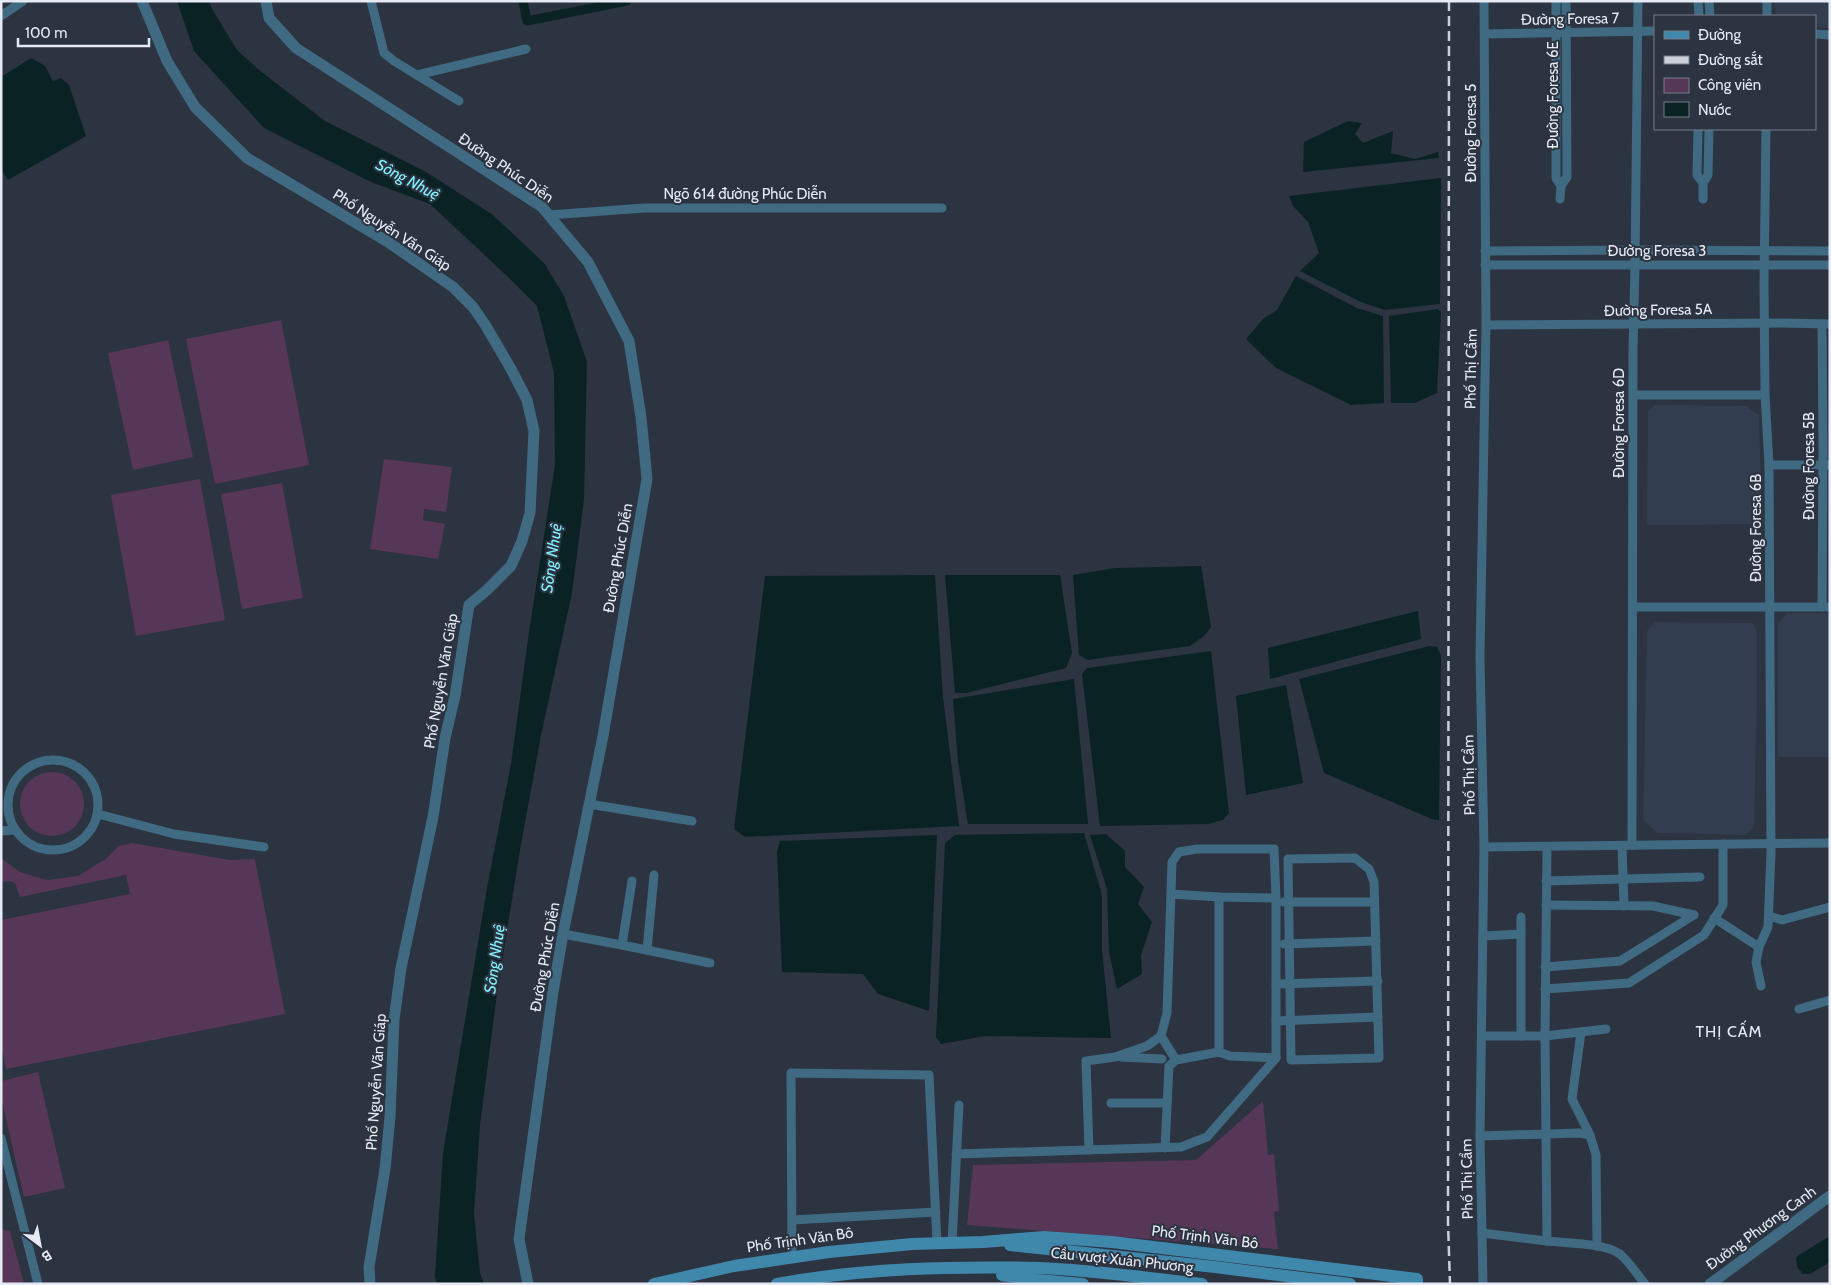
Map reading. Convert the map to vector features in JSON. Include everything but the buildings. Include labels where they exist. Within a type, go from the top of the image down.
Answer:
[{"type":"main road","name":"Phố Trịnh Văn Bô","points":[[654,1284],[734,1266],[792,1256],[912,1244],[983,1242],[1044,1237],[1112,1242],[1417,1278],[1417,1284]]},
{"type":"main road","name":"Phố Trịnh Văn Bô","points":[[983,1242],[1043,1250]]},
{"type":"main road","name":"Cầu vượt Xuân Phương","points":[[1043,1250],[1122,1256],[1350,1284]]},
{"type":"main road","name":"Cầu vượt Xuân Phương","points":[[963,1268],[1040,1268],[1202,1284]]},
{"type":"main road","points":[[777,1284],[874,1272],[963,1268],[1038,1280],[1083,1284]]},
{"type":"street","points":[[1,16],[23,1]]},
{"type":"street","name":"Phố Nguyễn Văn Giáp","points":[[142,1],[167,61],[195,107],[247,158],[388,242],[453,287],[472,307],[491,335],[526,400],[534,431],[530,513],[522,541],[512,566],[469,605],[456,696],[445,738],[433,817],[401,968],[394,1020],[390,1117],[386,1160],[369,1267],[370,1284]]},
{"type":"street","name":"Đường Phúc Diễn","points":[[266,1],[269,18],[296,48],[542,207],[588,262],[629,341],[641,417],[647,479],[603,736],[562,934],[519,1239],[528,1284]]},
{"type":"street","points":[[371,1],[384,53],[459,101]]},
{"type":"street","name":"Đường Foresa 5","points":[[1484,1],[1485,265]]},
{"type":"street","name":"Đường Foresa 6E","points":[[1556,1],[1556,178],[1561,186]]},
{"type":"street","name":"Đường Foresa 6E","points":[[1560,199],[1561,186],[1567,177],[1566,1]]},
{"type":"street","name":"Đường Foresa 6D","points":[[1632,846],[1634,607],[1633,324],[1638,1]]},
{"type":"street","points":[[1698,1],[1699,15]]},
{"type":"street","points":[[1709,1],[1710,15]]},
{"type":"street","points":[[1767,1],[1768,15]]},
{"type":"street","name":"Đường Foresa 7","points":[[1485,34],[1654,31]]},
{"type":"street","points":[[1816,34],[1830,35]]},
{"type":"street","points":[[417,75],[526,49]]},
{"type":"street","points":[[1698,130],[1697,175],[1703,183]]},
{"type":"street","points":[[1703,199],[1703,183],[1708,175],[1709,130]]},
{"type":"street","name":"Đường Foresa 6B","points":[[1759,947],[1768,927],[1770,916],[1772,844],[1769,465],[1765,395],[1764,323],[1766,130]]},
{"type":"street","name":"Ngõ 614 đường Phúc Diễn","points":[[549,215],[644,208],[942,208]]},
{"type":"street","name":"Đường Foresa 3","points":[[1485,252],[1635,250],[1830,251]]},
{"type":"street","name":"Đường Foresa 3","points":[[1485,265],[1830,266]]},
{"type":"street","name":"Phố Thị Cẩm","points":[[1483,1284],[1480,1136],[1484,847],[1480,657],[1486,325],[1485,265]]},
{"type":"street","name":"Đường Foresa 5A","points":[[1486,325],[1826,324]]},
{"type":"street","name":"Đường Foresa 5B","points":[[1826,324],[1826,607]]},
{"type":"street","points":[[1634,395],[1765,395]]},
{"type":"street","points":[[1769,465],[1826,465]]},
{"type":"street","points":[[1634,607],[1826,607]]},
{"type":"street","points":[[40,761],[68,762],[81,769],[90,779],[97,796],[98,814],[92,828],[82,840],[69,848],[54,850],[38,848],[25,841],[14,830],[9,819],[5,798],[19,775],[28,767],[40,761]]},
{"type":"street","points":[[589,804],[692,821]]},
{"type":"street","points":[[98,814],[174,834],[264,847]]},
{"type":"street","points":[[1,831],[14,830]]},
{"type":"street","points":[[1484,847],[1830,843]]},
{"type":"street","points":[[1545,989],[1629,983],[1704,935],[1723,905],[1723,844]]},
{"type":"street","points":[[1546,846],[1547,1241]]},
{"type":"street","points":[[1622,846],[1624,906]]},
{"type":"street","points":[[956,1154],[1165,1148],[1181,1147],[1207,1137],[1276,1058],[1276,900],[1274,849],[1197,849],[1179,852],[1172,862],[1167,1013],[1161,1036],[1172,1063],[1167,1103],[1165,1148]]},
{"type":"street","points":[[1355,858],[1370,870],[1374,882],[1374,902],[1379,1058],[1291,1060],[1288,859],[1355,858]]},
{"type":"street","points":[[647,950],[654,875]]},
{"type":"street","points":[[1546,881],[1700,877]]},
{"type":"street","points":[[622,944],[632,881]]},
{"type":"street","points":[[1172,894],[1289,902],[1374,902]]},
{"type":"street","points":[[1218,897],[1219,1052]]},
{"type":"street","points":[[1546,905],[1653,906],[1694,915],[1620,961],[1546,967]]},
{"type":"street","points":[[1770,916],[1782,920],[1830,907]]},
{"type":"street","points":[[1521,917],[1521,1036]]},
{"type":"street","points":[[1714,918],[1759,947],[1756,962],[1761,986]]},
{"type":"street","points":[[562,934],[622,944],[710,963]]},
{"type":"street","points":[[1483,936],[1521,934]]},
{"type":"street","points":[[1276,943],[1376,941]]},
{"type":"street","points":[[1276,984],[1378,981]]},
{"type":"street","points":[[1800,1009],[1830,1000]]},
{"type":"street","points":[[1276,1021],[1378,1017]]},
{"type":"street","points":[[1482,1036],[1545,1036],[1606,1029]]},
{"type":"street","points":[[1581,1032],[1572,1100],[1590,1134],[1596,1155],[1597,1246]]},
{"type":"street","points":[[1115,1057],[1147,1046],[1161,1036]]},
{"type":"street","points":[[1147,1046],[1162,1059],[1172,1063],[1219,1052],[1230,1056],[1276,1058]]},
{"type":"street","points":[[1089,1150],[1086,1061],[1115,1057],[1162,1059]]},
{"type":"street","points":[[792,1256],[791,1073],[929,1076],[937,1243]]},
{"type":"street","points":[[1111,1103],[1167,1103]]},
{"type":"street","points":[[952,1243],[959,1106]]},
{"type":"street","points":[[1480,1136],[1590,1134]]},
{"type":"street","points":[[1,1138],[38,1284]]},
{"type":"street","name":"Đường Phương Canh","points":[[1710,1284],[1830,1196]]},
{"type":"street","points":[[792,1220],[936,1212]]},
{"type":"street","points":[[1482,1233],[1597,1246],[1614,1250],[1620,1254],[1645,1284]]},
{"type":"shaded area","points":[[1775,1],[1830,1],[1830,28],[1816,27],[1816,15],[1776,15]]},
{"type":"shaded area","points":[[1655,405],[1746,406],[1759,415],[1762,524],[1647,525],[1648,412]]},
{"type":"shaded area","points":[[1788,613],[1830,613],[1830,757],[1778,757],[1778,624]]},
{"type":"shaded area","points":[[1655,622],[1753,623],[1757,631],[1754,826],[1746,835],[1658,833],[1643,820],[1647,631]]},
{"type":"green space","points":[[281,320],[309,465],[215,484],[186,339]]},
{"type":"green space","points":[[168,340],[193,457],[133,470],[108,353]]},
{"type":"green space","points":[[384,459],[452,467],[446,512],[424,509],[423,520],[445,524],[438,559],[370,549]]},
{"type":"green space","points":[[200,479],[225,620],[136,636],[111,495]]},
{"type":"green space","points":[[282,483],[303,598],[242,609],[221,494]]},
{"type":"green space","points":[[52,772],[64,774],[75,781],[82,792],[84,804],[82,816],[75,827],[64,834],[52,836],[40,834],[29,827],[22,816],[20,804],[22,792],[29,781],[40,774]]},
{"type":"green space","points":[[132,843],[230,860],[255,859],[285,1014],[6,1069],[1,1044],[1,920],[130,894],[126,875],[20,897],[15,883],[10,881],[1,882],[1,858],[20,872],[47,880],[78,876],[107,858],[118,846]]},
{"type":"green space","points":[[38,1072],[65,1188],[24,1197],[1,1097],[1,1081]]},
{"type":"green space","points":[[1263,1101],[1268,1155],[1274,1154],[1279,1211],[1274,1212],[1278,1249],[967,1225],[973,1165],[1196,1160]]},
{"type":"green space","points":[[1,1229],[10,1231],[24,1284],[1,1284]]},
{"type":"water","name":"Sông Nhuệ","points":[[177,1],[209,1],[237,50],[259,70],[325,121],[426,172],[493,215],[544,263],[564,296],[587,362],[584,499],[572,593],[541,735],[520,850],[498,986],[480,1125],[474,1214],[480,1273],[484,1284],[437,1284],[435,1276],[443,1153],[487,888],[511,764],[555,465],[554,373],[537,306],[507,276],[430,204],[371,182],[264,128],[194,51]]},
{"type":"water","points":[[31,58],[45,66],[53,81],[61,78],[69,85],[86,136],[8,180],[1,169],[1,77]]},
{"type":"water","points":[[1348,121],[1362,123],[1355,134],[1363,143],[1393,131],[1391,153],[1415,159],[1438,152],[1439,158],[1303,172],[1304,142]]},
{"type":"water","points":[[1441,178],[1440,304],[1385,310],[1361,302],[1300,271],[1319,253],[1308,222],[1293,206],[1289,196]]},
{"type":"water","points":[[1296,276],[1357,308],[1383,316],[1384,403],[1351,405],[1276,368],[1246,339],[1263,319],[1277,310]]},
{"type":"water","points":[[1438,309],[1441,313],[1437,393],[1415,403],[1391,403],[1389,316]]},
{"type":"water","points":[[1201,566],[1211,627],[1204,636],[1190,646],[1087,660],[1079,655],[1073,575],[1115,568]]},
{"type":"water","points":[[935,575],[943,697],[959,826],[745,837],[734,829],[765,576]]},
{"type":"water","points":[[945,575],[1060,575],[1072,653],[1066,668],[966,693],[955,693]]},
{"type":"water","points":[[1418,611],[1421,639],[1270,679],[1268,648]]},
{"type":"water","points":[[1430,646],[1437,647],[1441,655],[1439,820],[1432,819],[1324,773],[1299,679]]},
{"type":"water","points":[[1211,651],[1229,813],[1223,820],[1208,824],[1100,826],[1082,674],[1087,668]]},
{"type":"water","points":[[1074,679],[1088,824],[968,824],[958,762],[953,699]]},
{"type":"water","points":[[1286,685],[1303,783],[1246,795],[1236,696]]},
{"type":"water","points":[[1084,833],[1102,895],[1102,950],[1111,1038],[985,1036],[941,1044],[936,1037],[945,843],[955,835]]},
{"type":"water","points":[[1106,834],[1125,851],[1125,867],[1144,887],[1138,904],[1152,922],[1141,955],[1142,974],[1117,989],[1109,952],[1107,889],[1090,835]]},
{"type":"water","points":[[937,835],[929,1011],[878,994],[863,974],[782,972],[777,852],[780,841]]},
{"type":"water","points":[[1830,1236],[1830,1262],[1810,1274],[1803,1274],[1797,1267],[1796,1258]]},
{"type":"waterway","points":[[523,1],[527,21],[627,1]]},
{"type":"railway","points":[[1449,1],[1448,1223],[1450,1284]]},
{"type":"district","name":"THỊ CẤM","points":[[1729,1031]]}]
